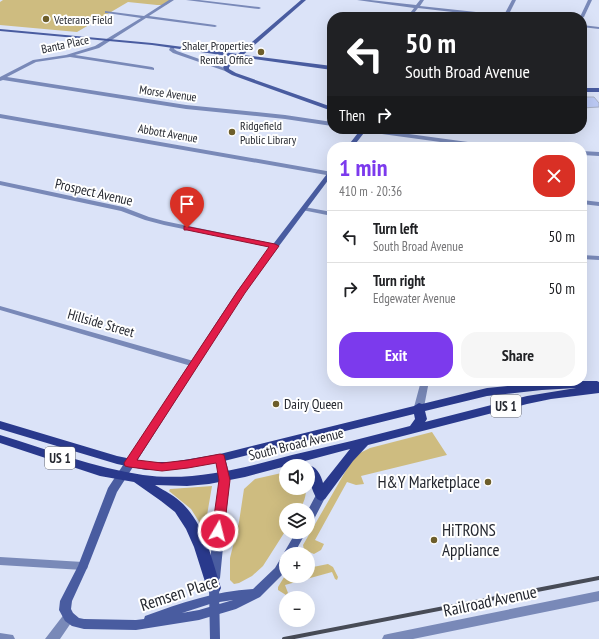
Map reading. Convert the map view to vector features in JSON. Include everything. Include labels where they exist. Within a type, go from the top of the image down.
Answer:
[{"type":"main road","name":"South Broad Avenue","points":[[587,384],[599,385]]},
{"type":"main road","name":"South Broad Avenue","points":[[0,425],[129,463],[162,467],[220,458],[487,392],[541,386]]},
{"type":"main road","name":"South Broad Avenue","points":[[293,459],[540,397],[599,389]]},
{"type":"main road","points":[[414,429],[421,419],[419,408]]},
{"type":"main road","name":"South Broad Avenue","points":[[0,439],[121,476],[151,481],[176,481],[225,476],[279,462]]},
{"type":"main road","points":[[321,496],[349,458],[364,442]]},
{"type":"main road","points":[[315,478],[321,496]]},
{"type":"main road","points":[[135,479],[179,509],[196,534],[214,588]]},
{"type":"street","name":"Banta Place","points":[[1,78],[35,61],[52,57],[68,56],[90,50],[109,41],[172,0]]},
{"type":"street","points":[[188,0],[259,8]]},
{"type":"street","points":[[227,70],[228,65],[239,55],[304,0]]},
{"type":"street","points":[[359,0],[462,12]]},
{"type":"street","points":[[414,12],[422,0]]},
{"type":"street","points":[[508,12],[514,0]]},
{"type":"street","points":[[584,12],[590,0]]},
{"type":"street","points":[[107,12],[215,26]]},
{"type":"street","points":[[587,27],[599,28]]},
{"type":"street","points":[[0,30],[173,47],[327,67]]},
{"type":"street","points":[[173,47],[171,50],[175,52],[327,106]]},
{"type":"street","points":[[68,56],[152,69]]},
{"type":"street","name":"Morse Avenue","points":[[1,78],[186,107],[327,123]]},
{"type":"street","points":[[587,90],[599,90]]},
{"type":"street","name":"Abbott Avenue","points":[[0,116],[327,172]]},
{"type":"street","points":[[398,134],[454,142]]},
{"type":"street","points":[[587,153],[599,154]]},
{"type":"street","points":[[51,639],[54,638],[68,617],[65,610],[66,601],[83,566],[112,491],[241,292],[327,178]]},
{"type":"street","name":"Prospect Avenue","points":[[0,183],[123,209],[159,222],[275,246]]},
{"type":"street","points":[[587,203],[599,204]]},
{"type":"street","points":[[304,208],[327,213]]},
{"type":"street","points":[[587,257],[599,258]]},
{"type":"street","name":"Hillside Street","points":[[0,308],[194,364]]},
{"type":"street","points":[[419,408],[424,386]]},
{"type":"street","points":[[215,639],[214,588],[216,546],[225,476],[220,458]]},
{"type":"street","points":[[315,507],[321,496]]},
{"type":"street","points":[[0,560],[83,566]]},
{"type":"street","name":"Remsen Place","points":[[68,617],[84,624],[136,625],[199,615],[232,606],[256,594],[279,569]]},
{"type":"street","name":"Railroad Avenue","points":[[388,639],[599,596]]},
{"type":"street","points":[[0,638],[9,639]]},
{"type":"shaded area","name":"Veterans Field","points":[[3,0],[173,0],[166,5],[128,2],[77,32],[0,25],[0,2]]},
{"type":"shaded area","points":[[432,432],[447,455],[361,476],[364,484],[356,485],[347,482],[315,540],[324,544],[321,550],[315,553],[315,547],[303,547],[306,539],[315,539],[315,524],[352,460],[360,453],[370,448]]},
{"type":"shaded area","points":[[279,474],[279,495],[305,495],[305,497],[302,503],[279,503],[279,539],[280,539],[263,566],[252,576],[234,584],[230,580],[230,558],[239,522],[244,489],[255,479]]},
{"type":"shaded area","points":[[212,486],[205,527],[203,528],[191,509],[169,491],[170,489]]},
{"type":"shaded area","points":[[328,564],[333,567],[338,577],[337,580],[332,572],[315,577],[315,567]]},
{"type":"shaded area","points":[[280,583],[292,583],[285,585],[287,591],[280,591],[278,587]]},
{"type":"building","points":[[587,97],[594,97],[599,103],[599,107],[587,108]]},
{"type":"railway","points":[[284,639],[599,578]]},
{"type":"place","name":"Veterans Field","points":[[46,19]]},
{"type":"place","name":"Shaler Properties Rental Office","points":[[261,52]]},
{"type":"place","name":"Ridgefield Public Library","points":[[232,132]]},
{"type":"place","name":"Dairy Queen","points":[[276,404]]},
{"type":"place","name":"H&Y Marketplace","points":[[488,482]]},
{"type":"place","name":"HiTRONS Appliance","points":[[434,540]]},
{"type":"route","points":[[187,228],[275,246],[241,292],[129,463],[162,467],[220,458],[225,480],[218,531]]}]
